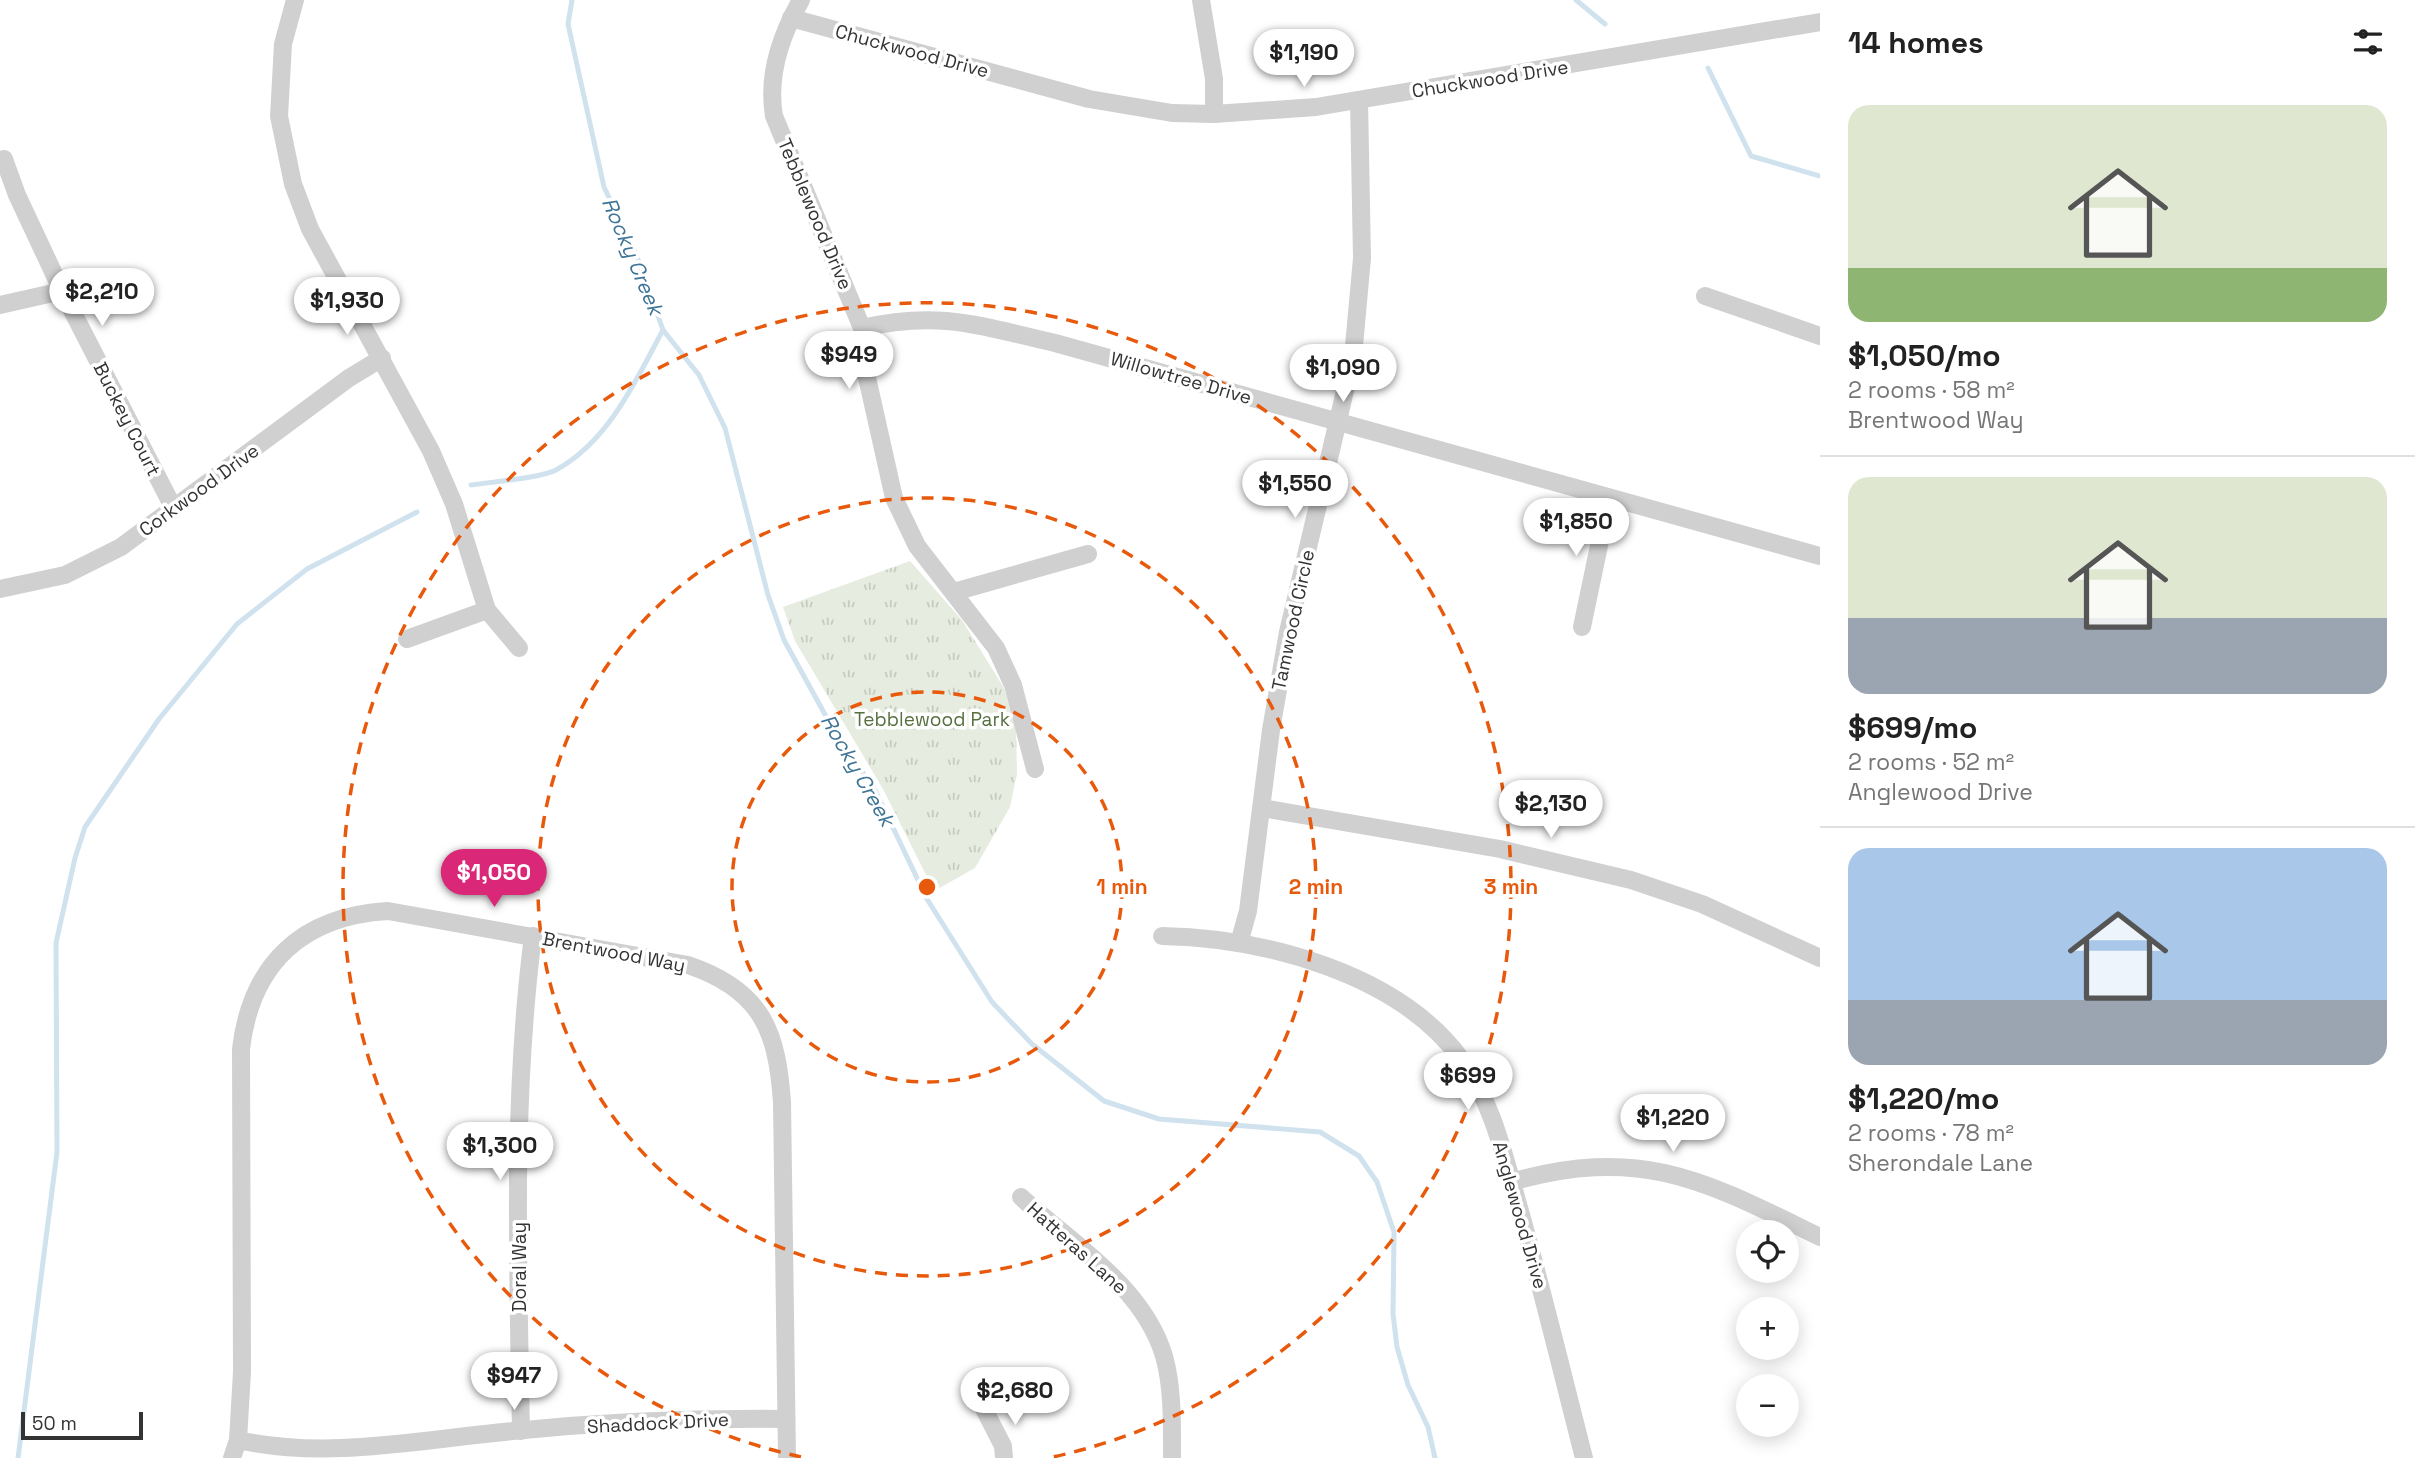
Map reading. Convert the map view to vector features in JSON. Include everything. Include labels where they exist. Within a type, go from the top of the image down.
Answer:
[{"type":"street","points":[[295,0],[280,69],[279,116],[284,152],[310,229],[382,358],[442,474],[487,610],[519,648]]},
{"type":"street","name":"Tebblewood Drive","points":[[801,0],[791,18],[772,78],[774,116],[862,328],[868,385],[894,498],[917,546],[986,631],[1005,665],[1021,709],[1035,769]]},
{"type":"street","points":[[1200,0],[1214,79],[1214,114]]},
{"type":"street","name":"Chuckwood Drive","points":[[791,18],[1089,99],[1172,113],[1214,114],[1265,112],[1359,100],[1820,22]]},
{"type":"street","name":"Tamwood Circle","points":[[1239,943],[1248,911],[1271,730],[1288,632],[1340,423],[1353,358],[1360,282],[1363,196],[1359,100]]},
{"type":"street","name":"Buckey Court","points":[[4,159],[17,195],[62,291],[174,509]]},
{"type":"street","points":[[0,305],[62,291]]},
{"type":"street","points":[[1705,296],[1820,336]]},
{"type":"street","name":"Willowtree Drive","points":[[862,328],[898,320],[961,321],[1055,343],[1820,556]]},
{"type":"street","name":"Corkwood Drive","points":[[0,589],[46,582],[90,564],[174,509],[349,378],[382,358]]},
{"type":"street","points":[[1581,627],[1609,498]]},
{"type":"street","points":[[954,592],[1088,554]]},
{"type":"street","points":[[408,639],[487,610]]},
{"type":"street","points":[[1262,808],[1500,849],[1631,880],[1702,904],[1820,958]]},
{"type":"street","name":"Brentwood Way","points":[[232,1458],[238,1440],[242,1372],[241,1049],[249,1006],[259,981],[288,948],[337,920],[362,913],[388,911],[643,955],[705,971],[743,995],[764,1020],[779,1060],[782,1102],[787,1458]]},
{"type":"street","name":"Doral Way","points":[[521,1431],[518,1226],[524,1034],[533,936]]},
{"type":"street","name":"Anglewood Drive","points":[[1162,936],[1202,937],[1239,943],[1372,984],[1425,1018],[1461,1059],[1482,1094],[1511,1182],[1584,1458]]},
{"type":"street","points":[[1511,1182],[1575,1167],[1653,1170],[1710,1185],[1820,1237]]},
{"type":"street","name":"Hatteras Lane","points":[[1021,1197],[1118,1282],[1145,1317],[1164,1356],[1169,1383],[1172,1458]]},
{"type":"street","points":[[984,1407],[1003,1446],[1004,1458]]},
{"type":"street","name":"Shaddock Drive","points":[[238,1440],[269,1449],[321,1452],[624,1423],[786,1419]]},
{"type":"green space","name":"Tebblewood Park","points":[[910,561],[962,620],[1004,688],[1016,730],[1017,773],[1010,807],[975,868],[934,891],[883,789],[795,641],[783,607]]},
{"type":"waterway","name":"Rocky Creek","points":[[572,0],[568,24],[604,187],[636,254],[663,330],[699,375],[725,428],[768,595],[784,640],[833,729],[876,792],[927,899],[992,1002],[1032,1044],[1104,1101],[1159,1119],[1320,1132],[1359,1156],[1377,1182],[1394,1232],[1393,1314],[1397,1347],[1408,1385],[1428,1427],[1435,1458]]},
{"type":"waterway","points":[[1576,0],[1605,24]]},
{"type":"waterway","points":[[1708,68],[1751,156],[1820,176]]},
{"type":"waterway","points":[[471,485],[549,473],[575,458],[606,426],[619,408],[663,330]]},
{"type":"waterway","points":[[18,1458],[57,1152],[56,943],[75,858],[85,827],[159,719],[237,624],[307,569],[417,512]]}]
